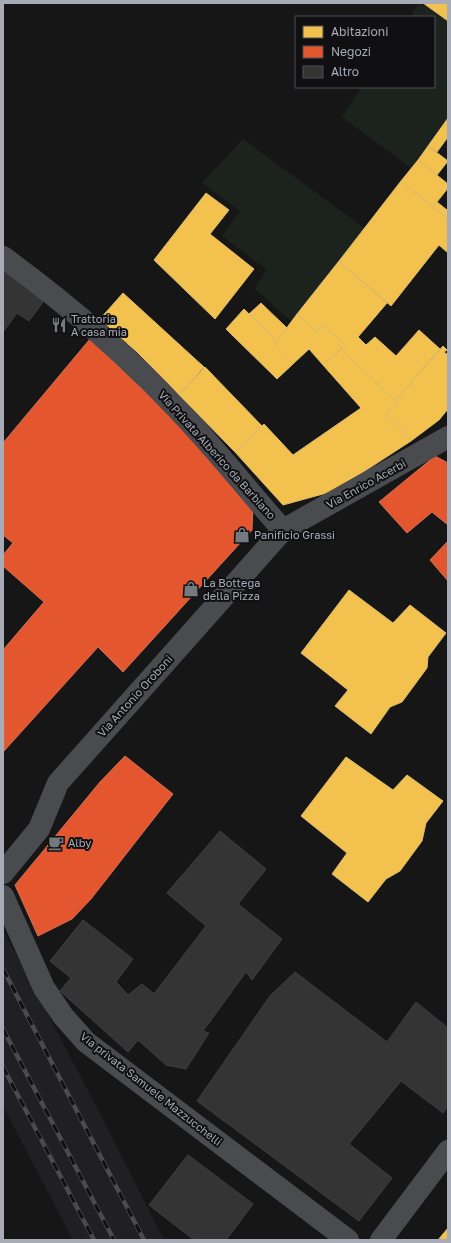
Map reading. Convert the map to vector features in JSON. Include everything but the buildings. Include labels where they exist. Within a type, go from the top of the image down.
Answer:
[{"type":"street","name":"Via Privata Alberico da Barbiano","points":[[3,257],[79,315],[106,339],[180,411],[284,530]]},
{"type":"street","name":"Via Enrico Acerbi","points":[[284,530],[448,438]]},
{"type":"street","name":"Via Antonio Oroboni","points":[[3,873],[39,829],[58,783],[284,530]]},
{"type":"street","name":"Via privata Samuele Mazzucchelli","points":[[3,896],[44,988],[63,1016],[86,1042],[348,1240]]},
{"type":"street","points":[[381,1240],[448,1151]]},
{"type":"shaded area","points":[[419,3],[423,3],[448,21],[448,118],[411,168],[342,117],[361,88],[435,88],[435,16],[411,16]]},
{"type":"shaded area","points":[[243,139],[364,228],[292,322],[254,288],[267,270],[222,236],[240,211],[202,183]]},
{"type":"shaded area","points":[[3,930],[94,1102],[164,1240],[73,1240],[3,1106]]},
{"type":"railway","points":[[3,969],[144,1240]]},
{"type":"railway","points":[[3,1029],[114,1240]]},
{"type":"railway","points":[[3,1067],[94,1240]]},
{"type":"place","name":"Trattoria A casa mia","points":[[59,325]]},
{"type":"place","name":"Panificio Grassi","points":[[242,535]]},
{"type":"place","name":"La Bottega della Pizza","points":[[191,589]]},
{"type":"place","name":"Alby","points":[[56,843]]}]
